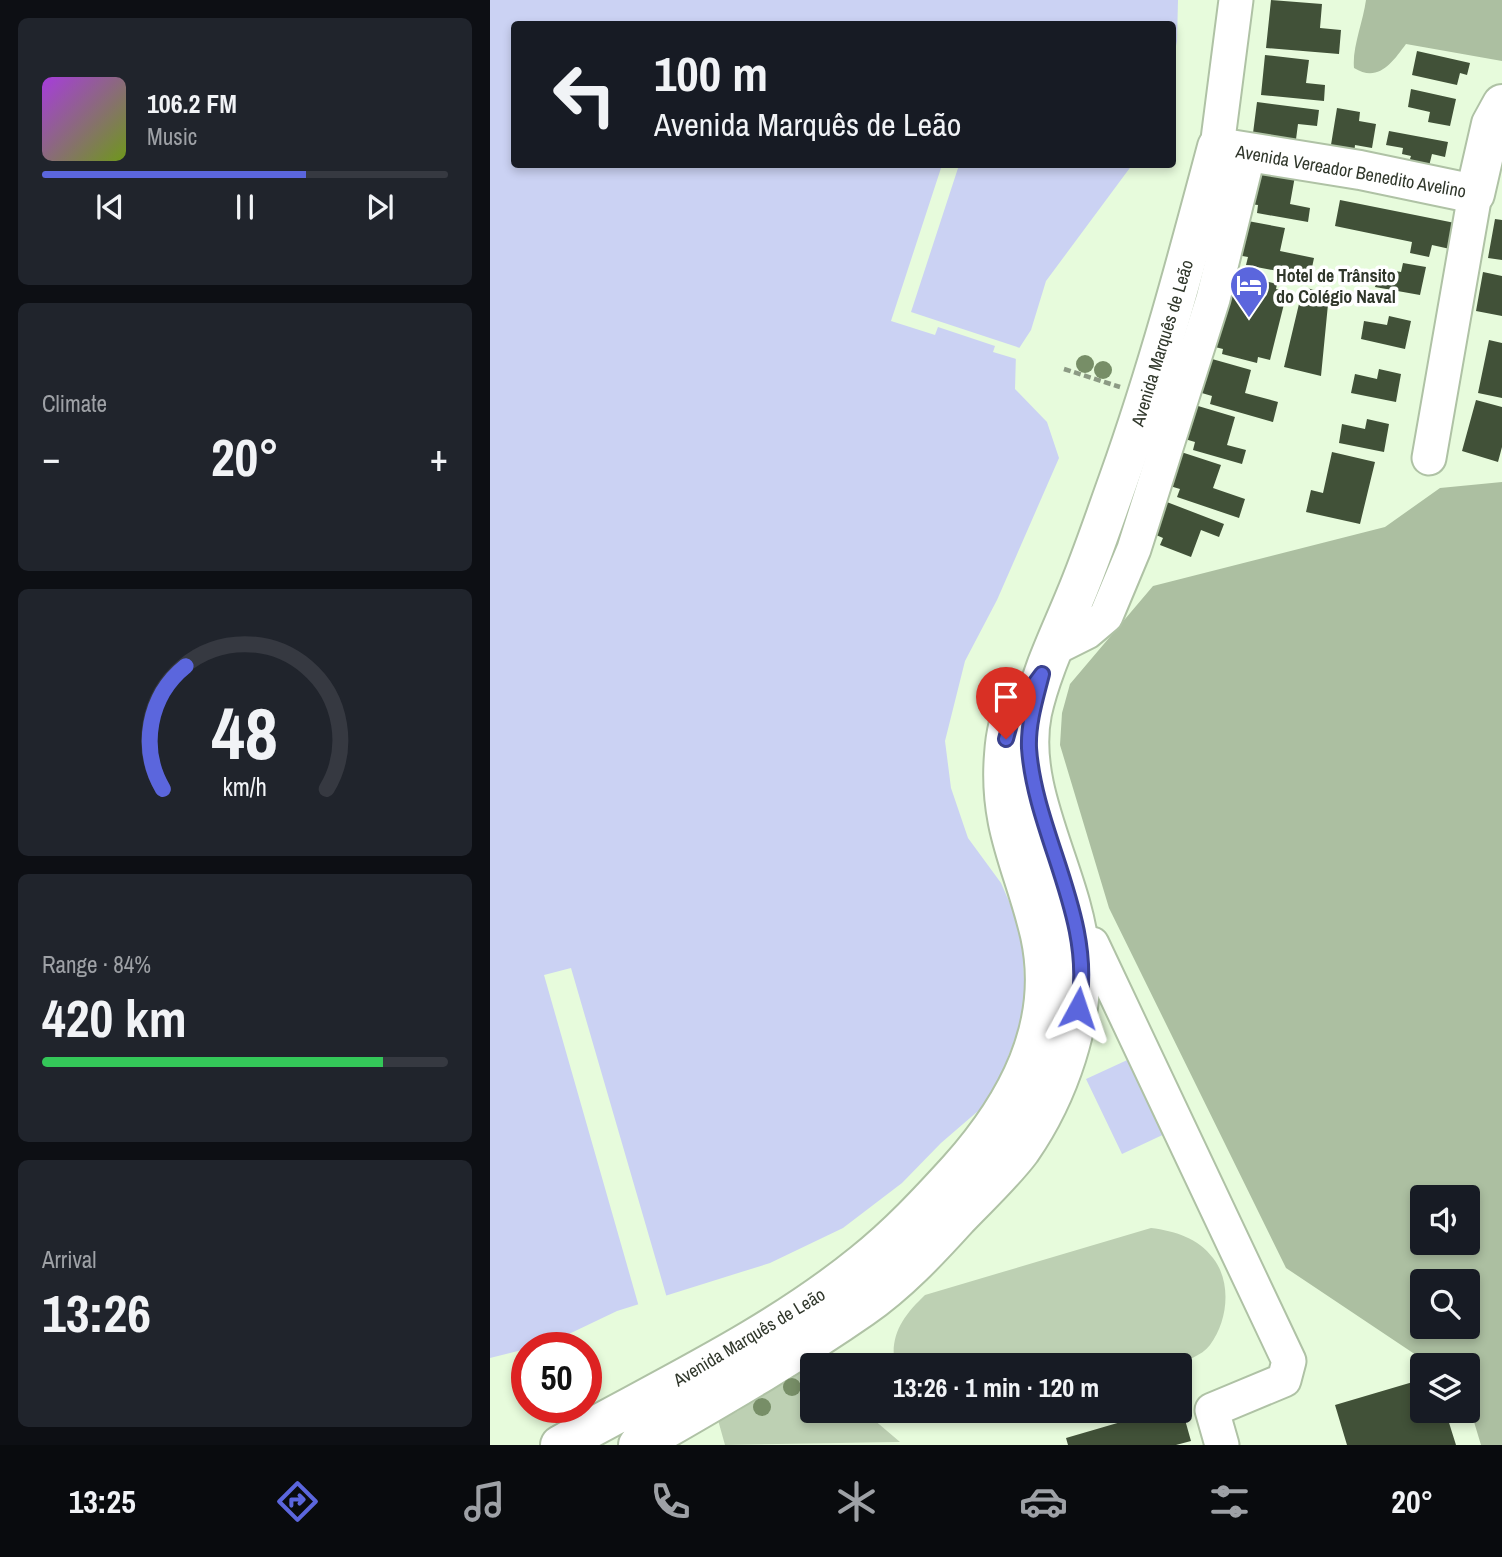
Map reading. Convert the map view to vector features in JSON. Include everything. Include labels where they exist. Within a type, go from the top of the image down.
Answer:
[{"type":"main road","name":"Avenida Vereador Benedito Avelino","points":[[1233,150],[1360,170],[1475,194],[1491,124],[1502,104]]},
{"type":"main road","name":"Avenida Marquês de Leão","points":[[638,1445],[728,1394],[865,1306],[922,1258],[1020,1151],[1042,1113],[1070,1047],[1082,989],[1080,947],[1033,779],[1029,746],[1031,717],[1047,662],[1077,594],[1147,396],[1177,298],[1233,150]]},
{"type":"main road","name":"Avenida Marquês de Leão","points":[[559,1445],[767,1330],[864,1262],[928,1203],[990,1134],[1014,1098],[1030,1061],[1043,1008],[1044,976],[1040,936],[1008,831],[1002,783],[1006,739],[1013,713],[1047,662]]},
{"type":"street","name":"Avenida Marquês de Leão","points":[[1233,150],[1236,0]]},
{"type":"street","points":[[1047,662],[1107,616],[1134,549],[1213,299],[1233,150]]},
{"type":"street","points":[[1429,458],[1475,194]]},
{"type":"street","points":[[1080,947],[1092,944],[1289,1361],[1284,1380],[1212,1410],[1222,1445]]},
{"type":"path","points":[[1064,369],[1147,396]]},
{"type":"green space","points":[[1366,0],[1502,0],[1502,61],[1406,44],[1384,69],[1370,73],[1354,68],[1356,43]]},
{"type":"green space","points":[[1502,482],[1502,1445],[1481,1445],[1474,1423],[1480,1423],[1480,1353],[1413,1353],[1286,1268],[1109,908],[1060,745],[1062,713],[1070,684],[1153,586],[1385,527],[1440,488]]},
{"type":"green space","points":[[1151,1228],[1177,1234],[1207,1251],[1223,1278],[1225,1302],[1221,1325],[1216,1335],[1207,1349],[1192,1358],[1192,1353],[894,1353],[900,1326],[925,1295]]},
{"type":"green space","points":[[795,1371],[800,1373],[800,1423],[878,1423],[900,1442],[725,1445],[718,1420],[738,1411]]},
{"type":"water","points":[[490,0],[1178,0],[1176,46],[1176,21],[511,21],[511,168],[1130,168],[1046,281],[1031,330],[1016,353],[1015,389],[1047,422],[1059,458],[997,600],[965,661],[945,741],[951,788],[968,838],[1001,883],[1015,915],[1023,948],[1025,1012],[992,1099],[941,1143],[902,1183],[843,1228],[770,1263],[617,1311],[573,1332],[511,1332],[511,1353],[490,1358]]},
{"type":"water","points":[[1136,1056],[1171,1131],[1122,1154],[1086,1079]]},
{"type":"pier","points":[[941,168],[958,168],[911,312],[1023,349],[1020,360],[993,352],[995,346],[938,327],[935,335],[891,321]]},
{"type":"pier","points":[[571,968],[667,1298],[639,1307],[544,975]]},
{"type":"building","points":[[1271,0],[1322,4],[1320,28],[1341,30],[1339,54],[1266,48]]},
{"type":"building","points":[[1417,51],[1470,63],[1467,75],[1460,73],[1457,85],[1412,75]]},
{"type":"building","points":[[1265,55],[1309,60],[1306,83],[1325,85],[1324,101],[1261,95]]},
{"type":"building","points":[[1411,89],[1456,99],[1450,126],[1428,122],[1430,112],[1408,107]]},
{"type":"building","points":[[1257,102],[1319,110],[1317,126],[1298,124],[1295,147],[1252,141]]},
{"type":"building","points":[[1337,108],[1360,112],[1359,121],[1376,124],[1372,148],[1355,145],[1354,155],[1330,151]]},
{"type":"building","points":[[1389,131],[1448,142],[1445,157],[1432,154],[1429,166],[1409,162],[1411,156],[1402,154],[1403,148],[1386,145]]},
{"type":"building","points":[[1247,168],[1295,176],[1290,204],[1310,208],[1308,222],[1257,213],[1258,205],[1241,203]]},
{"type":"building","points":[[1340,200],[1455,223],[1450,249],[1432,245],[1429,257],[1410,253],[1412,242],[1335,226]]},
{"type":"building","points":[[1237,219],[1285,228],[1280,251],[1314,258],[1310,277],[1246,265],[1248,257],[1231,254]]},
{"type":"building","points":[[1495,219],[1502,220],[1502,260],[1488,258]]},
{"type":"building","points":[[1403,263],[1426,267],[1420,295],[1375,287],[1379,268],[1401,272]]},
{"type":"building","points":[[1483,272],[1502,276],[1502,316],[1476,311]]},
{"type":"building","name":"Hotel de Trânsito do Colégio Naval","points":[[1240,275],[1277,284],[1276,289],[1287,292],[1270,360],[1258,357],[1257,363],[1222,354],[1223,349],[1211,346],[1228,278],[1239,280]]},
{"type":"building","points":[[1303,287],[1329,294],[1321,376],[1284,367]]},
{"type":"building","points":[[1389,316],[1411,321],[1405,349],[1361,339],[1364,321],[1387,325]]},
{"type":"building","points":[[1489,340],[1502,343],[1502,398],[1478,393]]},
{"type":"building","points":[[1205,357],[1251,370],[1245,393],[1278,402],[1273,422],[1210,404],[1212,396],[1195,391]]},
{"type":"building","points":[[1379,369],[1401,374],[1396,402],[1351,393],[1355,374],[1377,379]]},
{"type":"building","points":[[1476,400],[1502,407],[1502,447],[1498,462],[1462,451]]},
{"type":"building","points":[[1188,403],[1235,417],[1227,445],[1246,450],[1242,464],[1193,450],[1195,442],[1178,437]]},
{"type":"building","points":[[1367,419],[1389,424],[1384,452],[1339,443],[1342,424],[1365,429]]},
{"type":"building","points":[[1175,450],[1221,465],[1213,488],[1245,499],[1239,518],[1177,497],[1180,489],[1163,484]]},
{"type":"building","points":[[1332,452],[1375,462],[1360,524],[1306,512],[1311,490],[1323,493]]},
{"type":"building","points":[[1159,499],[1224,524],[1219,537],[1201,530],[1191,557],[1160,545],[1163,538],[1147,531]]},
{"type":"building","points":[[1410,1383],[1410,1423],[1449,1423],[1456,1445],[1347,1445],[1335,1405]]},
{"type":"building","points":[[1117,1423],[1186,1423],[1191,1441],[1176,1445],[1068,1445],[1066,1438]]},
{"type":"place","name":"Hotel de Trânsito do Colégio Naval","points":[[1249,319]]},
{"type":"route","points":[[1006,739],[1013,713],[1042,674],[1031,717],[1029,746],[1033,779],[1080,947],[1082,989],[1078,1008]]}]
